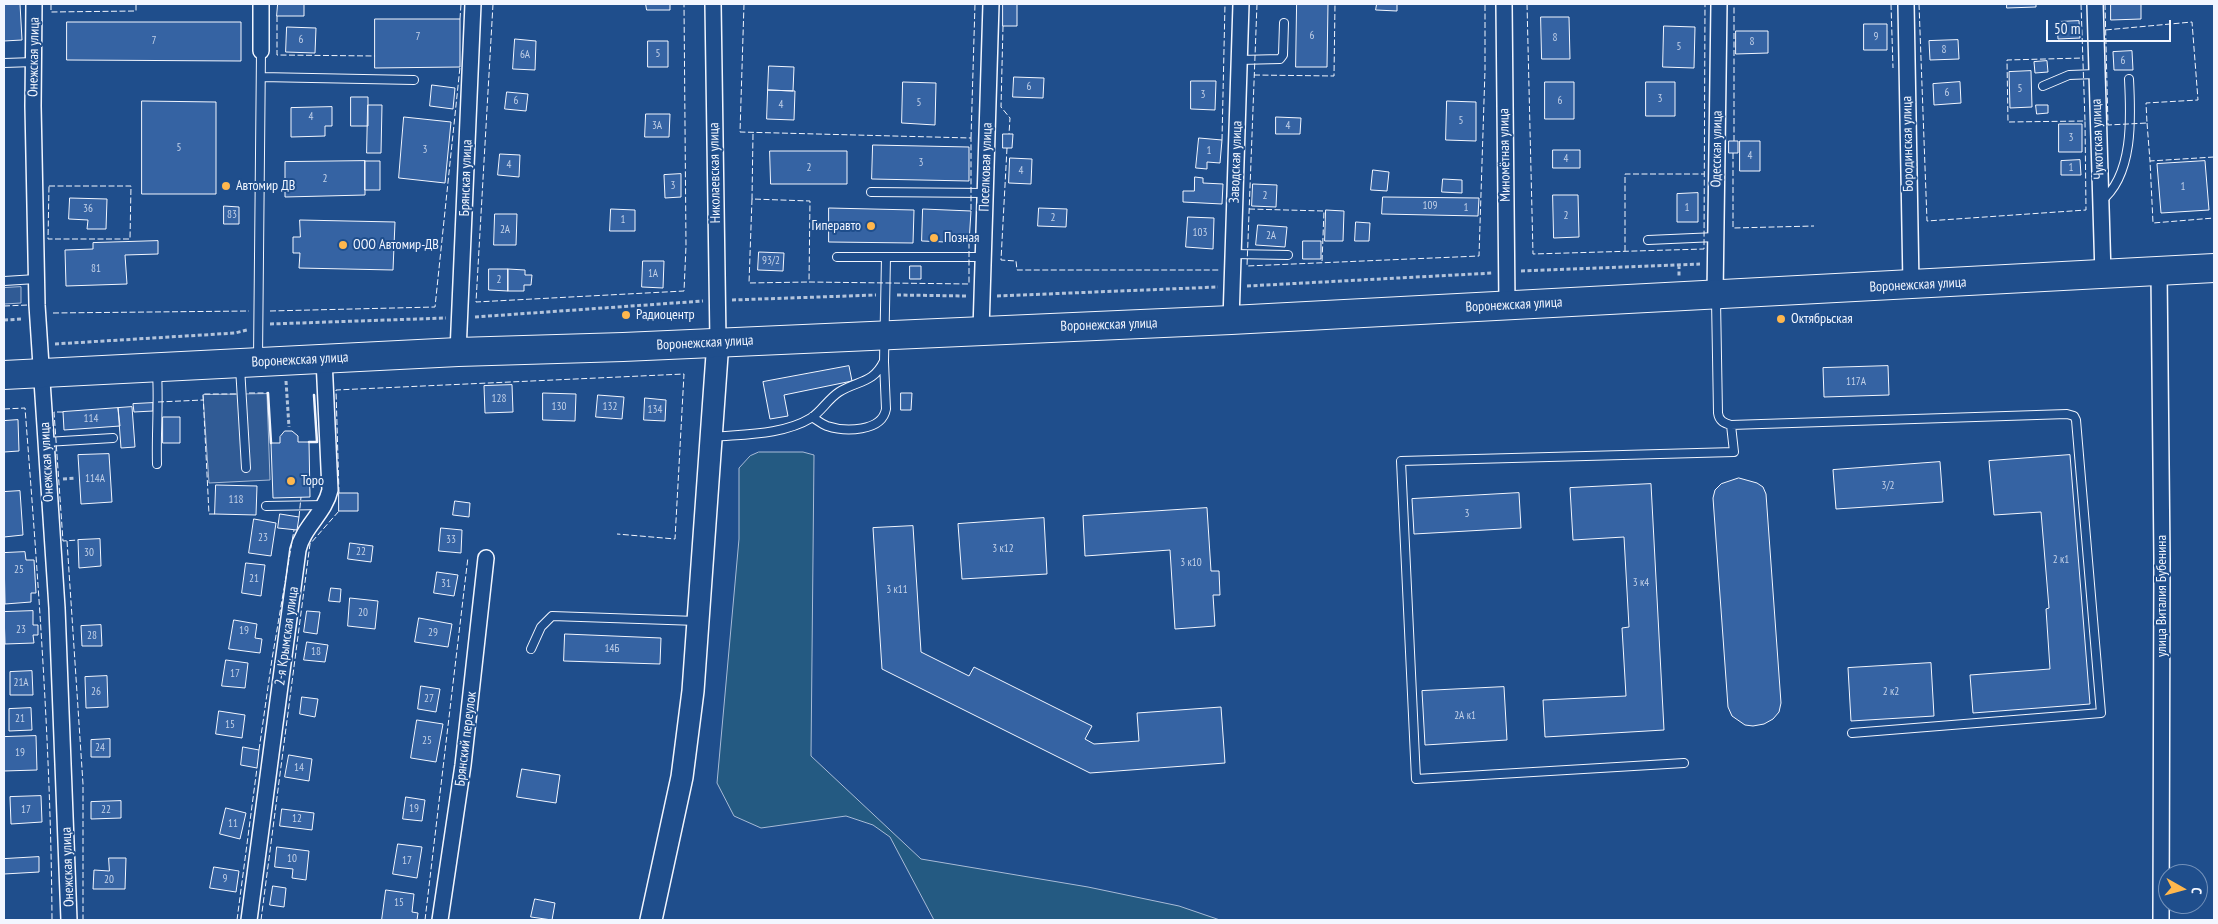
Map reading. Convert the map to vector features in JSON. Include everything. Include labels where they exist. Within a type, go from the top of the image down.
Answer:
[{"type":"highway","name":"Воронежская улица","points":[[4,375],[718,341],[884,347],[981,330],[1231,320],[2214,268]]},
{"type":"main road","points":[[651,920],[682,777],[699,621],[718,341]]},
{"type":"street","name":"Онежская улица","points":[[34,4],[36,279],[57,608],[69,920]]},
{"type":"street","points":[[261,4],[261,51]]},
{"type":"street","name":"Брянская улица","points":[[458,352],[473,4]]},
{"type":"street","name":"Николаевская улица","points":[[713,4],[718,341]]},
{"type":"street","name":"Поселковая улица","points":[[981,330],[991,4]]},
{"type":"street","name":"Заводская улица","points":[[1231,320],[1240,4]]},
{"type":"street","name":"Миномётная улица","points":[[1504,4],[1507,305]]},
{"type":"street","name":"Одесская улица","points":[[1716,295],[1719,4]]},
{"type":"street","name":"Бородинская улица","points":[[1906,4],[1911,285]]},
{"type":"street","name":"Чукотская улица","points":[[2095,4],[2103,275]]},
{"type":"street","name":"улица Виталия Бубенина","points":[[2159,272],[2162,559],[2161,920]]},
{"type":"street","name":"2-я Крымская улица","points":[[249,920],[298,550],[303,535],[325,505],[330,490],[324,359]]},
{"type":"street","name":"Брянский переулок","points":[[440,920],[463,765],[486,558]]},
{"type":"lane","points":[[1239,60],[1280,59],[1283,55],[1284,23]]},
{"type":"lane","points":[[246,468],[261,51]]},
{"type":"lane","points":[[4,63],[34,62]]},
{"type":"lane","points":[[2042,86],[2069,75],[2096,74]]},
{"type":"lane","points":[[260,77],[414,80]]},
{"type":"lane","points":[[2100,202],[2108,196],[2116,185],[2124,160],[2131,124],[2129,78]]},
{"type":"lane","points":[[871,192],[985,193]]},
{"type":"lane","points":[[1648,240],[1716,238]]},
{"type":"lane","points":[[1233,254],[1288,255]]},
{"type":"lane","points":[[812,418],[826,426],[852,429],[878,423],[885,416],[886,256]]},
{"type":"lane","points":[[837,257],[983,258]]},
{"type":"lane","points":[[4,281],[36,279]]},
{"type":"lane","points":[[1716,295],[1718,413],[1720,421],[1731,425],[2067,414],[2074,416],[2076,420],[2101,713],[1852,733]]},
{"type":"lane","points":[[712,437],[783,429],[812,418],[838,392],[870,379],[879,372],[884,347]]},
{"type":"lane","points":[[157,368],[159,402],[156,432],[157,464]]},
{"type":"lane","points":[[1684,763],[1416,779],[1401,461],[1734,452],[1731,425]]},
{"type":"lane","points":[[46,442],[113,438]]},
{"type":"lane","points":[[266,506],[325,505]]},
{"type":"lane","points":[[532,649],[541,627],[552,616],[699,621]]},
{"type":"path","points":[[285,361],[289,427]]},
{"type":"shaded area","points":[[21,287],[21,303],[4,304],[4,288]]},
{"type":"shaded area","points":[[267,394],[270,480],[209,483],[203,395]]},
{"type":"shaded area","points":[[759,452],[803,452],[814,455],[811,756],[921,859],[1088,887],[1179,906],[1220,920],[934,920],[890,837],[873,825],[846,816],[761,828],[734,816],[717,783],[739,539],[739,468],[750,456]]},
{"type":"building","points":[[4,4],[20,4],[22,40],[4,41]]},
{"type":"building","points":[[278,4],[304,4],[304,16],[277,16]]},
{"type":"building","points":[[646,4],[670,4],[670,10],[647,10]]},
{"type":"building","points":[[1003,4],[1017,4],[1017,26],[1003,26]]},
{"type":"building","points":[[1297,4],[1328,4],[1327,67],[1296,67]]},
{"type":"building","points":[[1377,4],[1397,4],[1397,11],[1376,10]]},
{"type":"building","points":[[2007,4],[2036,4],[2036,7],[2007,8]]},
{"type":"building","points":[[2111,4],[2141,4],[2141,19],[2111,20]]},
{"type":"building","points":[[1541,17],[1569,17],[1570,59],[1542,59]]},
{"type":"building","points":[[375,19],[460,19],[460,67],[375,68]]},
{"type":"building","points":[[2079,21],[2080,38],[2058,39],[2057,22]]},
{"type":"building","points":[[67,22],[241,22],[241,61],[67,60]]},
{"type":"building","points":[[1864,24],[1887,24],[1887,50],[1864,50]]},
{"type":"building","points":[[1664,26],[1695,27],[1694,68],[1663,67]]},
{"type":"building","points":[[287,27],[316,28],[315,53],[286,52]]},
{"type":"building","points":[[1736,31],[1768,31],[1768,53],[1736,54]]},
{"type":"building","points":[[515,39],[536,41],[535,70],[513,69]]},
{"type":"building","points":[[1958,40],[1959,59],[1930,60],[1929,41]]},
{"type":"building","points":[[648,41],[668,41],[668,67],[648,67]]},
{"type":"building","points":[[2132,51],[2133,70],[2114,70],[2113,52]]},
{"type":"building","points":[[2047,61],[2048,72],[2035,73],[2034,62]]},
{"type":"building","points":[[769,66],[794,67],[793,91],[768,90]]},
{"type":"building","points":[[2031,71],[2032,107],[2010,108],[2009,72]]},
{"type":"building","points":[[1014,77],[1044,78],[1043,98],[1013,97]]},
{"type":"building","points":[[1191,81],[1216,81],[1215,110],[1191,109]]},
{"type":"building","points":[[903,82],[936,83],[935,125],[902,123]]},
{"type":"building","points":[[1545,82],[1574,82],[1574,119],[1545,119]]},
{"type":"building","points":[[1646,82],[1675,82],[1675,116],[1646,116]]},
{"type":"building","points":[[1960,82],[1961,103],[1934,105],[1933,84]]},
{"type":"building","points":[[432,85],[455,88],[453,109],[430,106]]},
{"type":"building","points":[[768,90],[795,91],[794,120],[767,119]]},
{"type":"building","points":[[507,92],[528,94],[526,111],[505,109]]},
{"type":"building","points":[[351,97],[368,97],[368,126],[351,126]]},
{"type":"building","points":[[142,101],[216,102],[216,194],[142,194]]},
{"type":"building","points":[[1447,101],[1476,102],[1476,141],[1446,140]]},
{"type":"building","points":[[368,105],[382,105],[381,153],[367,153]]},
{"type":"building","points":[[2036,105],[2048,105],[2048,113],[2037,114]]},
{"type":"building","points":[[332,107],[332,126],[325,126],[325,136],[291,137],[291,108]]},
{"type":"building","points":[[646,114],[670,114],[669,137],[645,137]]},
{"type":"building","points":[[404,117],[451,122],[445,183],[399,178]]},
{"type":"building","points":[[1276,117],[1301,118],[1300,134],[1276,134]]},
{"type":"building","points":[[2059,124],[2082,124],[2082,152],[2059,152]]},
{"type":"building","points":[[1003,134],[1013,134],[1012,148],[1003,148]]},
{"type":"building","points":[[1199,138],[1222,140],[1220,163],[1207,162],[1207,169],[1196,168]]},
{"type":"building","points":[[1729,141],[1738,141],[1738,153],[1729,153]]},
{"type":"building","points":[[1740,141],[1760,141],[1760,171],[1740,171]]},
{"type":"building","points":[[873,145],[969,147],[969,181],[872,179]]},
{"type":"building","points":[[1553,150],[1580,150],[1580,168],[1553,168]]},
{"type":"building","points":[[770,151],[847,151],[847,184],[771,184]]},
{"type":"building","points":[[500,154],[520,155],[519,177],[498,175]]},
{"type":"building","points":[[1010,158],[1032,159],[1031,184],[1009,183]]},
{"type":"building","points":[[2080,160],[2081,175],[2061,175],[2061,161]]},
{"type":"building","points":[[365,161],[365,195],[285,197],[285,162]]},
{"type":"building","points":[[365,161],[380,161],[380,190],[365,190]]},
{"type":"building","points":[[2205,161],[2209,210],[2161,213],[2157,164]]},
{"type":"building","points":[[1373,170],[1389,172],[1387,191],[1371,190]]},
{"type":"building","points":[[681,174],[681,197],[665,198],[664,175]]},
{"type":"building","points":[[1195,177],[1203,178],[1203,183],[1223,184],[1222,204],[1183,202],[1183,191],[1194,191]]},
{"type":"building","points":[[1443,179],[1462,180],[1462,193],[1442,192]]},
{"type":"building","points":[[1253,184],[1277,185],[1276,207],[1252,206]]},
{"type":"building","points":[[1698,193],[1698,222],[1677,222],[1677,194]]},
{"type":"building","points":[[1553,195],[1578,195],[1579,237],[1554,238]]},
{"type":"building","points":[[1383,197],[1479,198],[1478,216],[1382,214]]},
{"type":"building","points":[[70,198],[107,199],[106,229],[87,229],[88,220],[69,219]]},
{"type":"building","points":[[224,206],[239,207],[239,224],[224,224]]},
{"type":"building","name":"Гиперавто","points":[[829,208],[914,210],[913,243],[829,242]]},
{"type":"building","points":[[1039,208],[1067,209],[1066,227],[1038,226]]},
{"type":"building","points":[[611,209],[635,210],[635,231],[610,231]]},
{"type":"building","points":[[923,209],[971,211],[969,243],[922,241]]},
{"type":"building","points":[[1326,210],[1344,211],[1343,241],[1325,241]]},
{"type":"building","points":[[495,214],[517,214],[516,245],[494,245]]},
{"type":"building","points":[[1188,217],[1214,218],[1213,249],[1186,247]]},
{"type":"building","name":"ООО Автомир-ДВ","points":[[300,220],[395,222],[393,270],[299,268],[300,253],[293,253],[293,237],[300,237]]},
{"type":"building","points":[[1356,222],[1370,223],[1369,241],[1355,241]]},
{"type":"building","points":[[1258,225],[1287,227],[1285,247],[1256,245]]},
{"type":"building","points":[[158,241],[158,254],[125,255],[127,284],[66,286],[65,250],[93,249],[93,243]]},
{"type":"building","points":[[1303,241],[1321,241],[1321,259],[1303,259]]},
{"type":"building","points":[[759,252],[784,253],[783,271],[758,270]]},
{"type":"building","points":[[643,261],[664,261],[663,288],[642,287]]},
{"type":"building","points":[[910,266],[921,266],[921,279],[910,279]]},
{"type":"building","points":[[489,269],[508,269],[508,291],[489,290]]},
{"type":"building","points":[[508,269],[525,270],[525,275],[532,275],[531,285],[524,285],[524,291],[508,291]]},
{"type":"building","points":[[849,366],[852,381],[784,395],[788,416],[770,419],[763,382]]},
{"type":"building","points":[[1888,366],[1889,395],[1824,397],[1823,368]]},
{"type":"building","points":[[512,385],[513,412],[485,413],[484,386]]},
{"type":"building","points":[[543,393],[576,394],[575,421],[543,420]]},
{"type":"building","points":[[901,393],[912,393],[911,410],[901,410]]},
{"type":"building","points":[[598,395],[624,397],[622,419],[596,417]]},
{"type":"building","points":[[645,398],[666,400],[665,421],[644,420]]},
{"type":"building","points":[[153,403],[153,411],[134,412],[133,404]]},
{"type":"building","points":[[132,407],[135,447],[121,448],[118,408]]},
{"type":"building","points":[[118,408],[120,426],[64,430],[63,412]]},
{"type":"building","points":[[163,417],[180,417],[180,443],[163,443]]},
{"type":"building","points":[[18,420],[19,451],[4,452],[4,421]]},
{"type":"building","name":"Торо","points":[[285,431],[292,431],[298,436],[298,442],[309,442],[310,497],[273,498],[271,443],[280,443],[280,437]]},
{"type":"building","points":[[109,454],[112,502],[81,504],[78,455]]},
{"type":"building","points":[[2070,455],[2090,704],[1973,713],[1970,675],[2050,669],[2046,609],[2049,608],[2041,512],[1994,515],[1989,461]]},
{"type":"building","points":[[1940,462],[1943,502],[1836,509],[1833,470]]},
{"type":"building","points":[[1739,478],[1757,483],[1763,487],[1766,494],[1781,703],[1779,712],[1773,719],[1764,724],[1753,726],[1745,725],[1732,716],[1728,707],[1713,498],[1715,490],[1721,484]]},
{"type":"building","points":[[1651,484],[1664,730],[1545,737],[1543,700],[1626,696],[1622,628],[1629,627],[1624,537],[1573,540],[1570,488]]},
{"type":"building","points":[[216,485],[257,486],[256,515],[215,514]]},
{"type":"building","points":[[20,491],[23,535],[4,537],[4,492]]},
{"type":"building","points":[[339,493],[358,493],[358,511],[339,511]]},
{"type":"building","points":[[1519,493],[1521,528],[1414,534],[1412,499]]},
{"type":"building","points":[[455,501],[470,503],[469,517],[453,515]]},
{"type":"building","points":[[1207,508],[1211,571],[1219,571],[1220,595],[1213,595],[1215,626],[1175,629],[1170,550],[1085,556],[1083,516]]},
{"type":"building","points":[[280,514],[299,517],[297,530],[278,528]]},
{"type":"building","points":[[1044,518],[1047,574],[962,579],[958,524]]},
{"type":"building","points":[[254,519],[276,523],[271,556],[249,553]]},
{"type":"building","points":[[913,526],[921,652],[969,676],[974,667],[1092,726],[1085,739],[1094,744],[1139,741],[1137,713],[1221,707],[1225,763],[1090,773],[882,669],[873,528]]},
{"type":"building","points":[[441,528],[462,530],[461,553],[439,551]]},
{"type":"building","points":[[100,539],[101,566],[79,568],[78,540]]},
{"type":"building","points":[[350,543],[373,546],[371,562],[348,559]]},
{"type":"building","points":[[25,552],[26,560],[34,560],[36,593],[31,593],[31,602],[5,604],[4,553]]},
{"type":"building","points":[[246,563],[265,565],[261,596],[242,593]]},
{"type":"building","points":[[437,572],[458,575],[454,596],[434,593]]},
{"type":"building","points":[[331,588],[341,589],[340,602],[329,601]]},
{"type":"building","points":[[350,598],[378,601],[375,629],[348,626]]},
{"type":"building","points":[[33,611],[33,625],[38,625],[38,635],[33,635],[34,643],[5,644],[4,612]]},
{"type":"building","points":[[307,611],[320,612],[317,634],[304,632]]},
{"type":"building","points":[[419,618],[452,624],[448,647],[415,642]]},
{"type":"building","points":[[234,620],[257,624],[255,638],[262,639],[260,653],[229,649]]},
{"type":"building","points":[[101,625],[102,646],[82,646],[81,626]]},
{"type":"building","points":[[565,634],[661,638],[660,664],[564,661]]},
{"type":"building","points":[[307,642],[328,645],[325,662],[304,660]]},
{"type":"building","points":[[226,660],[248,663],[245,688],[222,686]]},
{"type":"building","points":[[1931,663],[1934,716],[1851,721],[1848,668]]},
{"type":"building","points":[[32,671],[33,695],[10,695],[10,672]]},
{"type":"building","points":[[107,676],[108,707],[86,708],[85,677]]},
{"type":"building","points":[[421,686],[440,689],[436,712],[418,709]]},
{"type":"building","points":[[1504,687],[1507,740],[1425,745],[1422,691]]},
{"type":"building","points":[[302,697],[318,699],[315,717],[300,714]]},
{"type":"building","points":[[31,708],[32,730],[9,731],[9,709]]},
{"type":"building","points":[[219,711],[245,715],[242,738],[216,734]]},
{"type":"building","points":[[417,720],[443,724],[436,762],[411,758]]},
{"type":"building","points":[[36,736],[37,770],[4,771],[4,737]]},
{"type":"building","points":[[110,739],[110,757],[91,757],[91,740]]},
{"type":"building","points":[[243,747],[259,750],[257,768],[241,765]]},
{"type":"building","points":[[289,755],[312,759],[309,781],[285,777]]},
{"type":"building","points":[[522,769],[560,775],[556,803],[517,797]]},
{"type":"building","points":[[41,796],[42,822],[11,824],[10,797]]},
{"type":"building","points":[[406,797],[425,800],[422,821],[403,819]]},
{"type":"building","points":[[121,801],[121,818],[91,819],[91,802]]},
{"type":"building","points":[[226,808],[246,813],[240,839],[220,834]]},
{"type":"building","points":[[282,809],[314,813],[312,830],[280,826]]},
{"type":"building","points":[[398,844],[422,847],[417,878],[393,874]]},
{"type":"building","points":[[277,847],[309,851],[306,880],[292,878],[293,869],[275,867]]},
{"type":"building","points":[[39,857],[39,872],[4,874],[4,859]]},
{"type":"building","points":[[109,858],[126,858],[125,889],[93,889],[94,870],[109,871]]},
{"type":"building","points":[[214,867],[239,871],[236,892],[210,888]]},
{"type":"building","points":[[273,886],[286,888],[284,907],[270,905]]},
{"type":"building","points":[[386,890],[414,894],[412,912],[418,913],[417,920],[382,920]]},
{"type":"building","points":[[535,899],[555,903],[552,920],[531,917]]},
{"type":"fence","points":[[51,4],[51,12],[136,11],[136,4]]},
{"type":"fence","points":[[460,19],[461,4]]},
{"type":"fence","points":[[493,4],[476,302],[684,291],[686,246],[684,4]]},
{"type":"fence","points":[[744,4],[740,132],[971,138],[971,211]]},
{"type":"fence","points":[[971,138],[975,4]]},
{"type":"fence","points":[[1222,140],[1225,4]]},
{"type":"fence","points":[[1257,4],[1247,266],[1479,256],[1485,70],[1485,4]]},
{"type":"fence","points":[[1254,75],[1334,76],[1335,4]]},
{"type":"fence","points":[[1527,4],[1533,254],[1704,249],[1705,4]]},
{"type":"fence","points":[[1734,4],[1734,141]]},
{"type":"fence","points":[[1891,4],[1893,68]]},
{"type":"fence","points":[[1919,4],[1927,221],[2086,210],[2085,121]]},
{"type":"fence","points":[[2081,4],[2085,121],[2008,122],[2007,60],[2083,58]]},
{"type":"fence","points":[[2105,4],[2108,125],[2147,123],[2146,103],[2198,100],[2192,22],[2105,30]]},
{"type":"fence","points":[[277,16],[277,55],[375,56]]},
{"type":"fence","points":[[1003,26],[1001,107],[1010,118],[1009,134]]},
{"type":"fence","points":[[270,311],[435,307],[460,67]]},
{"type":"fence","points":[[2147,123],[2150,161]]},
{"type":"fence","points":[[753,134],[752,199],[810,201],[809,282],[969,284],[969,243]]},
{"type":"fence","points":[[1007,148],[1001,260],[1016,261],[1017,270],[1220,270]]},
{"type":"fence","points":[[1733,153],[1733,228],[1814,226]]},
{"type":"fence","points":[[2214,157],[2150,161],[2153,223],[2214,218]]},
{"type":"fence","points":[[1625,251],[1625,174],[1704,174]]},
{"type":"fence","points":[[49,186],[131,186],[130,239],[48,239],[49,186]]},
{"type":"fence","points":[[752,199],[749,283],[809,282]]},
{"type":"fence","points":[[1249,209],[1324,211],[1322,262]]},
{"type":"fence","points":[[4,306],[28,305]]},
{"type":"fence","points":[[53,313],[249,311]]},
{"type":"fence","points":[[339,493],[336,390],[684,374],[675,539],[617,534]]},
{"type":"fence","points":[[249,393],[268,393]]},
{"type":"fence","points":[[215,514],[209,514],[203,394],[237,394]]},
{"type":"fence","points":[[158,402],[203,400]]},
{"type":"fence","points":[[4,409],[25,408],[46,728],[52,920]]},
{"type":"fence","points":[[63,412],[54,412],[63,541],[78,540]]},
{"type":"fence","points":[[299,517],[301,497]]},
{"type":"fence","points":[[261,920],[310,544],[339,511]]},
{"type":"fence","points":[[259,750],[294,530]]},
{"type":"fence","points":[[67,541],[83,784],[83,920]]},
{"type":"fence","points":[[425,920],[468,557]]},
{"type":"fence","points":[[237,920],[257,768]]},
{"type":"wall","points":[[268,393],[271,443]]},
{"type":"wall","points":[[309,442],[317,442],[314,395]]},
{"type":"place","name":"Автомир ДВ","points":[[226,186]]},
{"type":"place","name":"Гиперавто","points":[[871,226]]},
{"type":"place","name":"Позная","points":[[934,238]]},
{"type":"place","name":"ООО Автомир-ДВ","points":[[343,245]]},
{"type":"place","name":"Радиоцентр","points":[[626,315]]},
{"type":"place","name":"Октябрьская","points":[[1781,319]]},
{"type":"place","name":"Торо","points":[[291,481]]}]
